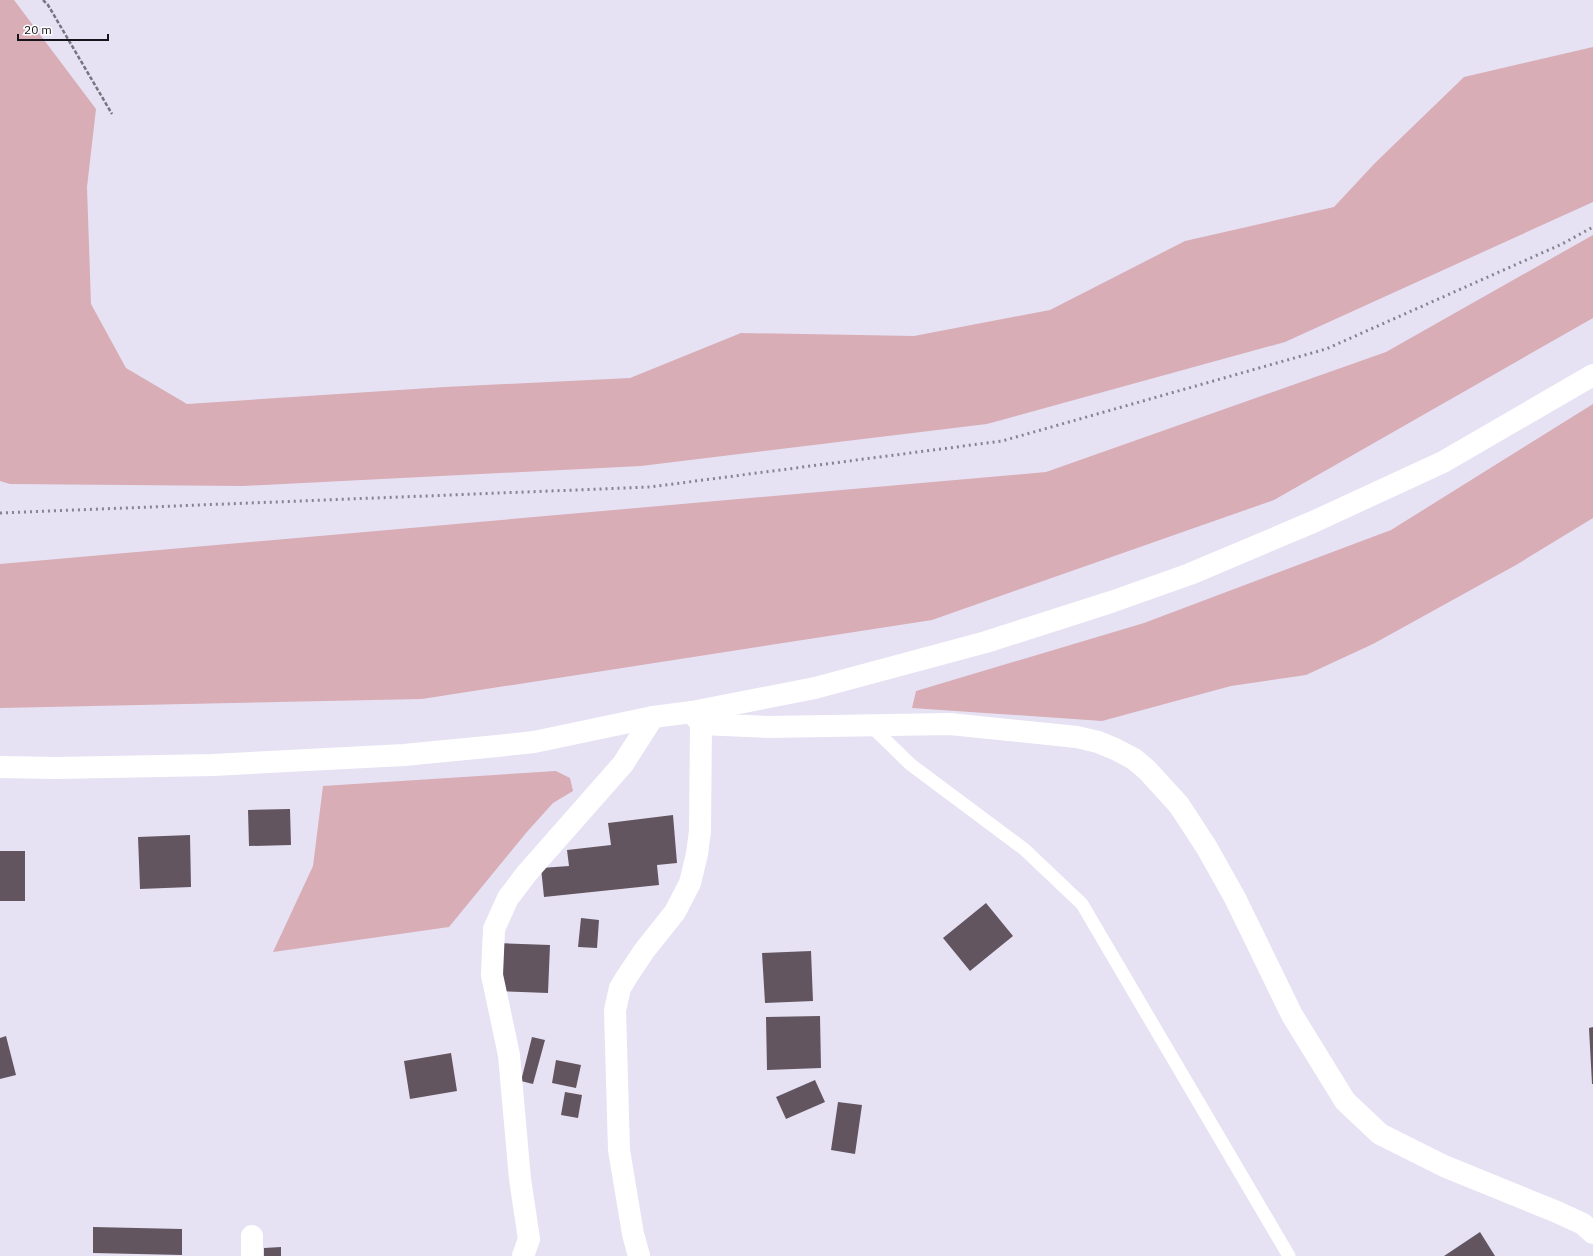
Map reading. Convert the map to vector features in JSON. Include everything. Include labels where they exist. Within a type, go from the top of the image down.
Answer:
[{"type":"street","points":[[696,718],[971,646],[1111,602],[1190,574],[1313,522],[1443,462],[1593,375]]},
{"type":"street","points":[[523,1256],[528,1239],[520,1179],[509,1055],[492,975],[494,929],[508,898],[527,873],[623,764],[653,717]]},
{"type":"street","points":[[0,767],[56,768],[213,765],[404,755],[534,742],[653,717],[696,718],[767,727],[950,724],[1053,734],[1098,742],[1115,749],[1134,760],[1147,770],[1175,801],[1207,848],[1235,898],[1292,1015],[1345,1100],[1380,1134],[1444,1166],[1583,1224],[1593,1233]]},
{"type":"street","points":[[639,1256],[633,1234],[619,1150],[615,1010],[620,988],[644,951],[675,912],[690,882],[697,854],[702,811],[696,718]]},
{"type":"lane","points":[[870,725],[910,764],[1024,849],[1082,904],[1288,1256]]},
{"type":"path","points":[[43,0],[112,114]]},
{"type":"shaded area","points":[[0,0],[14,0],[96,109],[87,187],[91,304],[126,368],[187,404],[445,387],[630,378],[741,333],[914,336],[1050,310],[1185,241],[1334,207],[1375,163],[1464,77],[1593,47],[1593,202],[1285,342],[987,424],[641,466],[243,486],[10,484],[0,481]]},
{"type":"shaded area","points":[[1593,235],[1593,318],[1274,500],[932,620],[422,699],[0,708],[0,564],[1046,472],[1386,352]]},
{"type":"shaded area","points":[[1593,404],[1593,518],[1516,565],[1373,644],[1306,675],[1231,686],[1102,721],[912,708],[916,691],[1144,623],[1391,530]]},
{"type":"shaded area","points":[[556,771],[570,778],[573,791],[553,803],[526,833],[449,927],[273,952],[313,866],[323,786]]},
{"type":"building","points":[[290,809],[291,845],[249,846],[248,810]]},
{"type":"building","points":[[673,815],[677,863],[657,865],[659,885],[544,897],[541,868],[569,866],[567,850],[611,845],[608,823]]},
{"type":"building","points":[[190,835],[191,887],[140,889],[138,837]]},
{"type":"building","points":[[0,851],[25,851],[25,901],[0,901]]},
{"type":"building","points":[[986,903],[1013,936],[970,971],[943,938]]},
{"type":"building","points":[[581,918],[599,920],[597,948],[578,947]]},
{"type":"building","points":[[498,943],[550,945],[548,993],[496,991]]},
{"type":"building","points":[[811,951],[813,1001],[765,1003],[762,953]]},
{"type":"building","points":[[820,1016],[821,1068],[767,1070],[766,1017]]},
{"type":"building","points":[[1593,1027],[1593,1084],[1592,1084],[1589,1028]]},
{"type":"building","points":[[6,1036],[16,1075],[0,1079],[0,1038]]},
{"type":"building","points":[[532,1037],[545,1040],[533,1084],[521,1081]]},
{"type":"building","points":[[451,1053],[457,1091],[410,1099],[404,1061]]},
{"type":"building","points":[[556,1060],[581,1065],[576,1088],[552,1083]]},
{"type":"building","points":[[815,1080],[825,1102],[786,1119],[776,1097]]},
{"type":"building","points":[[565,1092],[582,1095],[578,1118],[561,1115]]},
{"type":"building","points":[[838,1102],[862,1105],[855,1154],[831,1150]]},
{"type":"building","points":[[93,1227],[182,1229],[182,1255],[93,1253]]},
{"type":"building","points":[[1480,1232],[1495,1256],[1444,1256]]},
{"type":"building","points":[[281,1247],[281,1256],[264,1256],[264,1248]]},
{"type":"railway","points":[[0,513],[650,487],[1002,441],[1326,349],[1562,244],[1593,227]]}]
